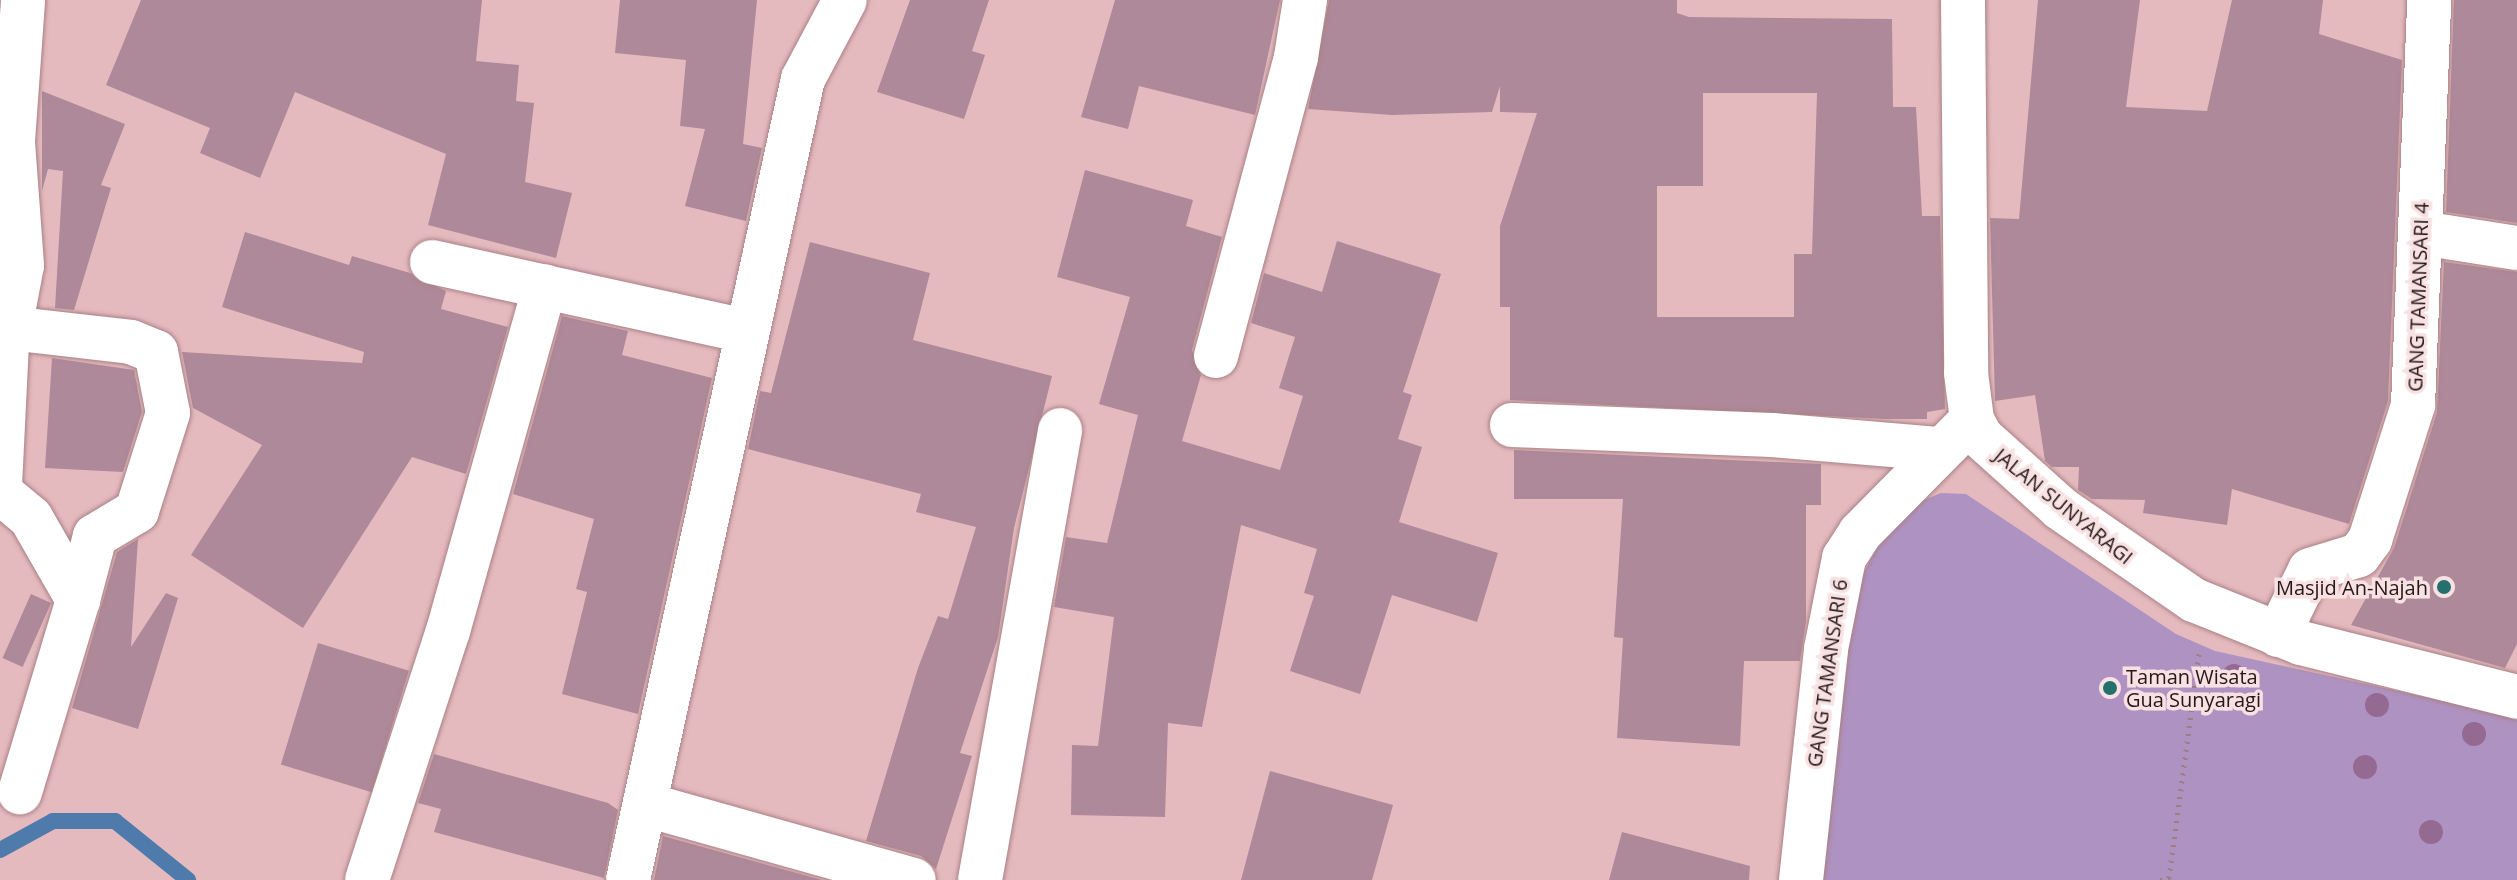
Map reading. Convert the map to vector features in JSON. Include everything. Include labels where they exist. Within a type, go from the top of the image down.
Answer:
[{"type":"street","points":[[23,0],[13,141],[9,328],[0,489],[31,518],[78,600]]},
{"type":"street","points":[[628,880],[647,805],[745,331],[803,79],[845,0]]},
{"type":"street","points":[[1216,356],[1296,57],[1305,0]]},
{"type":"street","points":[[1963,0],[1966,373],[1972,420]]},
{"type":"street","name":"GANG TAMANSARI 4","points":[[2278,635],[2310,570],[2359,555],[2370,540],[2413,405],[2429,0]]},
{"type":"street","points":[[2421,233],[2517,248]]},
{"type":"street","points":[[432,262],[745,331]]},
{"type":"street","points":[[367,880],[448,631],[545,286]]},
{"type":"street","points":[[9,328],[131,342],[156,352],[168,413],[137,511],[95,536],[20,792]]},
{"type":"street","name":"GANG TAMANSARI 6","points":[[1801,880],[1826,649],[1844,558],[1860,533],[1972,420]]},
{"type":"street","name":"JALAN SUNYARAGI","points":[[1972,420],[2004,460],[2060,508],[2209,607],[2278,635],[2517,697]]},
{"type":"street","points":[[1512,425],[1772,435],[1940,449]]},
{"type":"street","points":[[980,880],[1060,430]]},
{"type":"street","points":[[647,805],[914,880]]},
{"type":"path","points":[[2160,880],[2172,879],[2209,607]]},
{"type":"shaded area","name":"Taman Wisata Gua Sunyaragi","points":[[1941,493],[1966,494],[2176,634],[2215,651],[2517,717],[2517,880],[1816,880],[1847,608],[1879,542],[1912,505]]},
{"type":"building","points":[[141,0],[482,0],[476,61],[519,65],[516,101],[534,103],[525,182],[572,193],[556,258],[428,225],[446,154],[295,92],[260,178],[200,153],[210,128],[106,85]]},
{"type":"building","points":[[620,0],[757,0],[743,144],[762,148],[746,221],[685,206],[705,129],[680,126],[686,60],[615,53]]},
{"type":"building","points":[[910,0],[989,0],[972,51],[985,55],[964,119],[877,92]]},
{"type":"building","points":[[1115,0],[1280,0],[1255,115],[1139,86],[1128,129],[1081,117]]},
{"type":"building","points":[[1329,0],[1677,0],[1677,13],[1689,17],[1892,19],[1893,107],[1916,107],[1922,216],[1940,216],[1945,409],[1927,412],[1927,419],[1885,419],[1510,400],[1510,307],[1500,307],[1500,226],[1537,113],[1500,112],[1500,86],[1492,112],[1392,115],[1308,109]],"holes":[[[1703,93],[1817,93],[1812,254],[1794,254],[1794,317],[1657,317],[1657,186],[1703,186]]]},
{"type":"building","points":[[2038,0],[2140,0],[2126,107],[2207,111],[2232,0],[2323,0],[2319,34],[2402,60],[2388,401],[2349,524],[2232,489],[2227,525],[2143,513],[2145,500],[2092,499],[2078,490],[2079,467],[2052,467],[2045,461],[2035,395],[1995,401],[1990,218],[2019,219]]},
{"type":"building","points":[[2454,0],[2517,0],[2517,223],[2446,212]]},
{"type":"building","points":[[42,91],[125,124],[101,185],[111,188],[74,310],[55,308],[63,171],[48,169],[42,191]]},
{"type":"building","points":[[1085,170],[1193,200],[1186,226],[1222,237],[1192,350],[1201,375],[1182,441],[1280,470],[1303,396],[1279,388],[1295,337],[1251,323],[1264,273],[1322,292],[1337,241],[1441,274],[1403,392],[1412,395],[1398,439],[1422,447],[1399,522],[1498,553],[1477,622],[1392,595],[1360,694],[1290,671],[1314,596],[1304,593],[1317,549],[1241,525],[1202,727],[1168,723],[1165,817],[1071,815],[1072,745],[1098,746],[1114,617],[1054,607],[1066,537],[1107,543],[1138,415],[1099,404],[1130,297],[1057,277]]},
{"type":"building","points":[[245,232],[349,265],[352,256],[410,273],[446,291],[441,309],[508,327],[466,474],[412,457],[303,628],[191,555],[262,445],[193,408],[182,352],[362,363],[364,352],[222,307]]},
{"type":"building","points":[[810,242],[930,273],[913,340],[1052,376],[1014,528],[998,637],[960,753],[972,756],[936,869],[921,856],[866,841],[918,668],[938,616],[948,619],[976,527],[916,512],[921,494],[748,449],[760,391],[771,393]]},
{"type":"building","points":[[2444,262],[2517,272],[2517,644],[2505,668],[2351,625],[2394,548],[2437,412]]},
{"type":"building","points":[[562,316],[628,331],[622,355],[712,378],[638,714],[562,694],[587,592],[576,589],[594,519],[513,494]]},
{"type":"building","points":[[52,358],[134,370],[142,412],[123,472],[45,468]]},
{"type":"building","points":[[1514,450],[1821,464],[1821,505],[1806,505],[1806,621],[1800,661],[1744,661],[1740,746],[1617,738],[1623,638],[1614,637],[1623,499],[1514,499]]},
{"type":"building","points":[[138,539],[131,647],[166,593],[178,598],[138,729],[72,708],[117,552]]},
{"type":"building","points":[[31,594],[51,603],[23,667],[3,658]]},
{"type":"building","points":[[318,643],[409,671],[372,792],[281,764]]},
{"type":"building","points":[[434,754],[608,803],[618,810],[604,878],[434,832],[441,809],[418,803]]},
{"type":"building","points":[[1270,771],[1393,805],[1372,880],[1241,880]]},
{"type":"building","points":[[1622,832],[1750,866],[1749,880],[1609,880]]},
{"type":"building","points":[[663,836],[822,880],[654,880]]},
{"type":"waterway","points":[[0,850],[53,821],[115,821],[188,880]]},
{"type":"place","name":"Masjid An-Najah","points":[[2444,587]]},
{"type":"place","name":"Taman Wisata Gua Sunyaragi","points":[[2110,688]]}]
